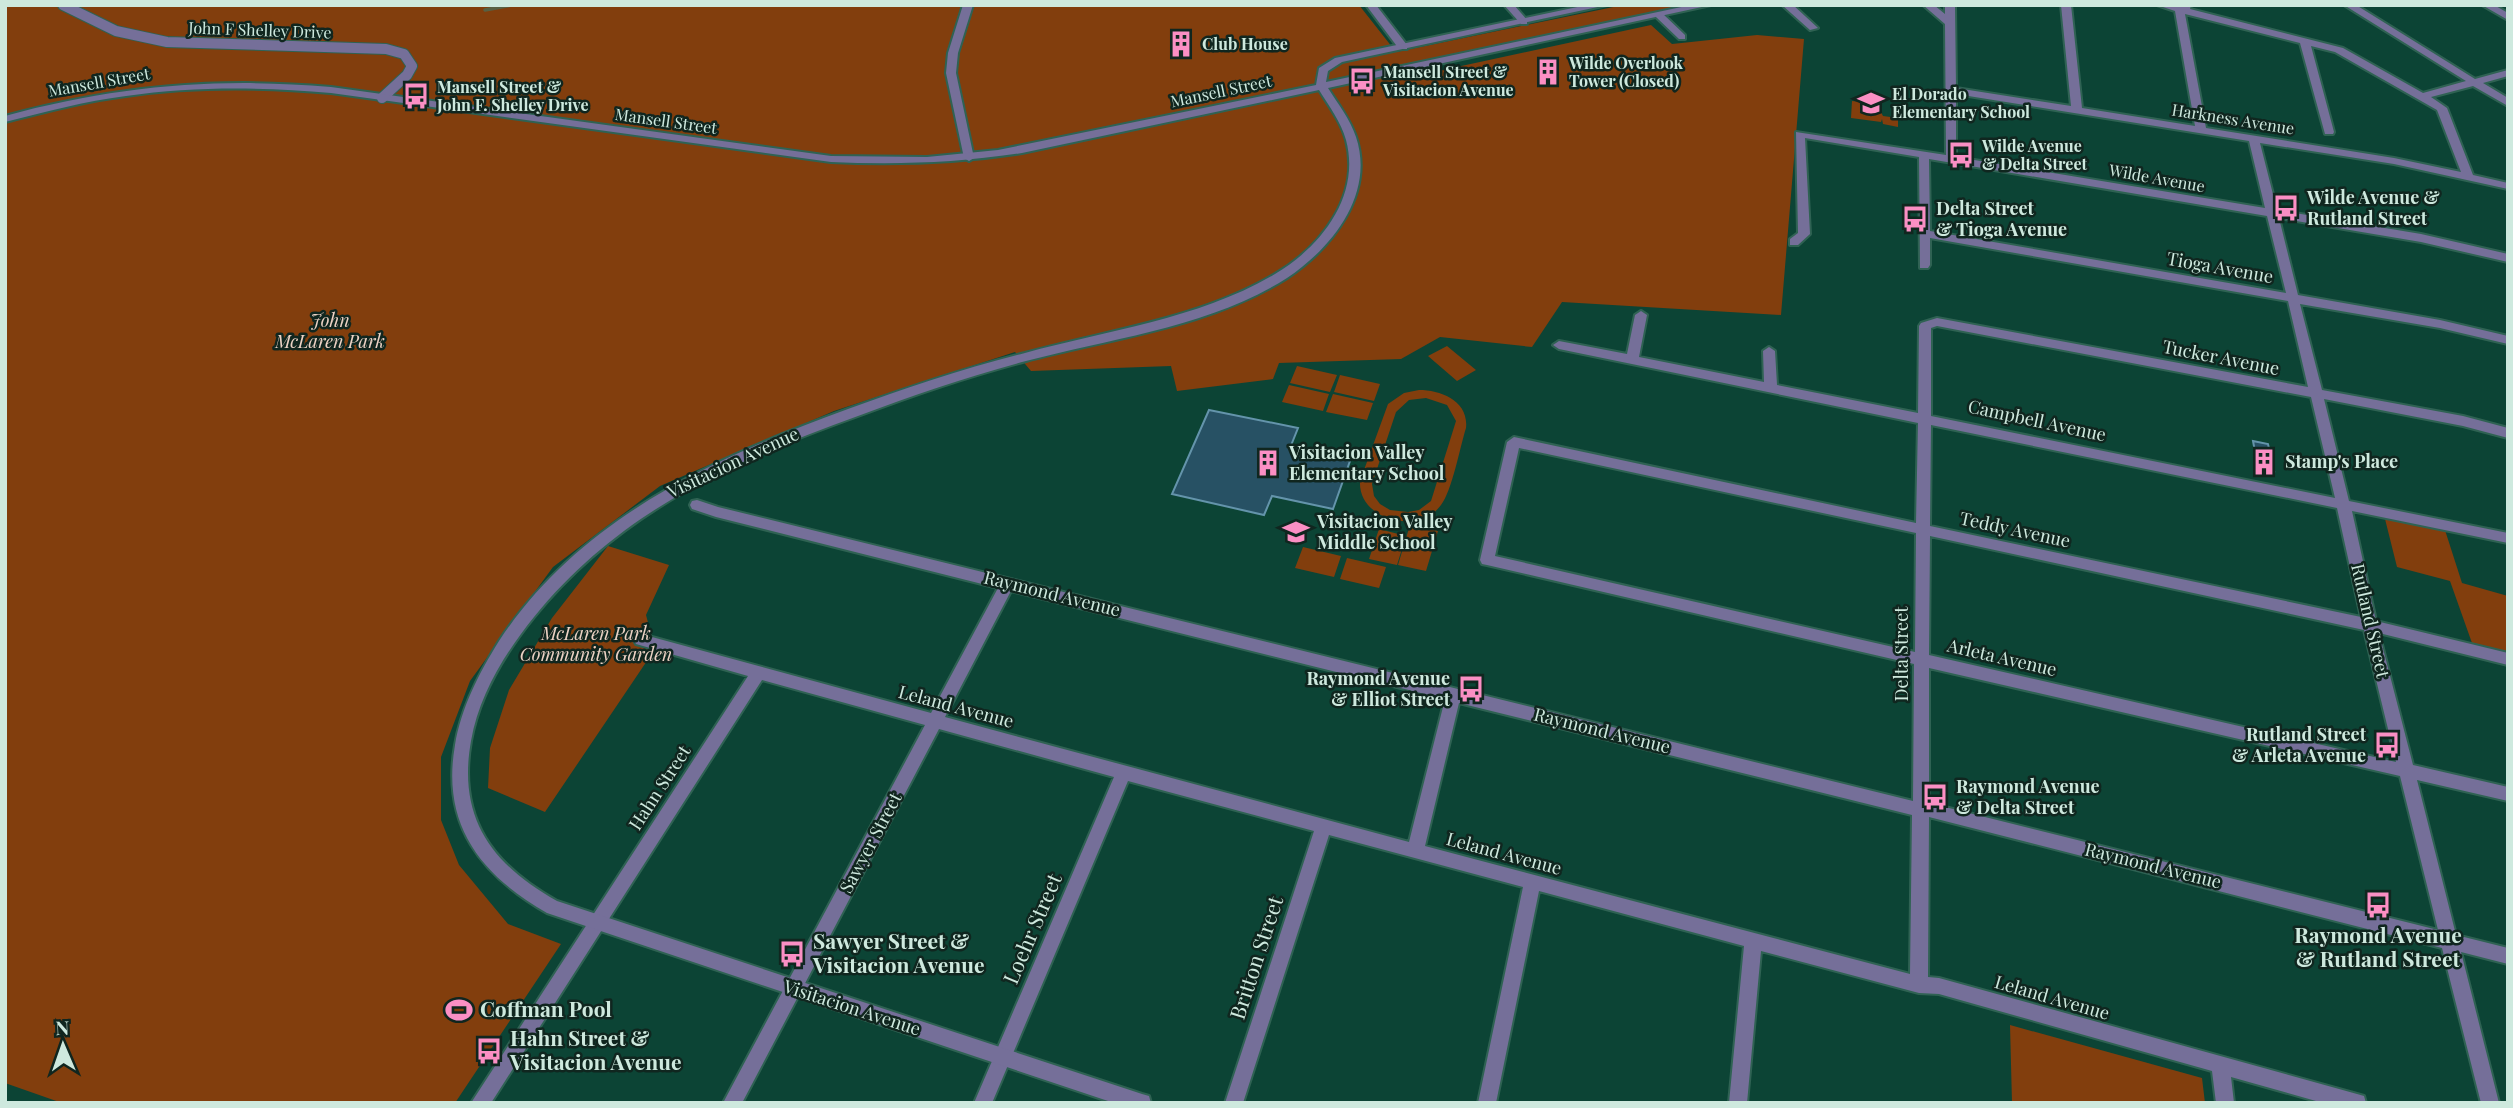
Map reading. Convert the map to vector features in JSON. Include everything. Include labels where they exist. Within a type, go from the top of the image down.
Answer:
[{"type":"street","name":"John F Shelley Drive","points":[[63,5],[116,31],[167,42],[386,50],[404,54],[410,58],[412,66],[407,75],[382,97]]},
{"type":"street","points":[[968,5],[953,53],[951,72],[969,158]]},
{"type":"street","points":[[1371,5],[1403,47]]},
{"type":"street","points":[[1509,5],[1524,22]]},
{"type":"street","points":[[1321,86],[1323,70],[1332,62],[1602,5]]},
{"type":"street","name":"Mansell Street","points":[[5,119],[100,96],[198,84],[294,86],[831,159],[918,162],[1022,150],[1706,5]]},
{"type":"street","points":[[1787,5],[1814,28]]},
{"type":"street","points":[[1928,5],[1950,23]]},
{"type":"street","points":[[1950,5],[1951,159]]},
{"type":"street","points":[[2066,5],[2077,110]]},
{"type":"street","points":[[2162,5],[2339,50],[2422,96],[2442,108],[2468,177]]},
{"type":"street","points":[[2179,9],[2192,5]]},
{"type":"street","points":[[2349,5],[2508,103]]},
{"type":"street","points":[[2487,5],[2508,17]]},
{"type":"street","points":[[2179,9],[2201,130]]},
{"type":"street","points":[[1659,15],[1682,37]]},
{"type":"street","points":[[2305,42],[2329,132]]},
{"type":"street","points":[[2422,96],[2508,73]]},
{"type":"street","name":"Visitacion Avenue","points":[[1142,1103],[553,907],[507,880],[490,862],[477,842],[462,799],[461,752],[474,706],[501,650],[545,591],[591,546],[682,483],[821,424],[959,377],[1221,304],[1280,276],[1307,257],[1345,212],[1353,187],[1355,165],[1352,142],[1343,121],[1321,86]]},
{"type":"street","name":"Harkness Avenue","points":[[1952,90],[2394,161],[2508,186]]},
{"type":"street","name":"Wilde Avenue","points":[[1794,242],[1804,234],[1800,134],[2421,238],[2508,258]]},
{"type":"street","name":"Rutland Street","points":[[2254,139],[2370,625],[2490,1103]]},
{"type":"street","points":[[1924,155],[1924,265]]},
{"type":"street","name":"Tioga Avenue","points":[[1925,234],[2440,324],[2508,341]]},
{"type":"street","points":[[1632,359],[1641,315]]},
{"type":"street","name":"Tucker Avenue","points":[[1927,324],[1937,322],[2463,421],[2508,433]]},
{"type":"street","name":"Delta Street","points":[[1919,985],[1924,329],[1927,324]]},
{"type":"street","name":"Campbell Avenue","points":[[1559,345],[2508,538]]},
{"type":"street","points":[[1769,351],[1771,387]]},
{"type":"street","name":"Teddy Avenue","points":[[1487,560],[1514,442],[2370,625],[2508,659]]},
{"type":"street","name":"Raymond Avenue","points":[[697,505],[716,512],[1906,807],[1921,807],[2508,956]]},
{"type":"street","name":"Arleta Avenue","points":[[1487,560],[2508,794]]},
{"type":"street","name":"Sawyer Street","points":[[732,1103],[1008,583]]},
{"type":"street","name":"Leland Avenue","points":[[641,640],[1323,827],[1919,985],[1939,986],[2357,1103]]},
{"type":"street","name":"Hahn Street","points":[[480,1103],[758,673]]},
{"type":"street","points":[[1415,851],[1454,694]]},
{"type":"street","name":"Loehr Street","points":[[984,1103],[1124,773]]},
{"type":"street","name":"Britton Street","points":[[1234,1103],[1323,827]]},
{"type":"street","points":[[1487,1103],[1533,881]]},
{"type":"street","points":[[1738,1103],[1753,941]]},
{"type":"street","points":[[2220,1065],[2225,1103]]},
{"type":"green space","name":"John McLaren Park","points":[[5,5],[1359,5],[1396,52],[1623,5],[1686,5],[1406,65],[1415,76],[1651,25],[1672,44],[1757,35],[1804,39],[1781,315],[1562,302],[1532,347],[1440,337],[1401,359],[1279,363],[1273,379],[1177,391],[1171,366],[1031,371],[1015,352],[834,411],[660,486],[553,567],[470,681],[441,757],[441,820],[459,865],[508,924],[561,944],[455,1103],[62,1103],[5,1083]]},
{"type":"green space","points":[[1852,101],[1870,104],[1878,108],[1883,116],[1898,118],[1898,127],[1883,124],[1882,119],[1881,122],[1851,118]]},
{"type":"green space","points":[[1447,346],[1476,370],[1457,381],[1428,356]]},
{"type":"green space","points":[[1297,366],[1337,375],[1330,392],[1290,383]]},
{"type":"green space","points":[[1340,375],[1380,384],[1374,401],[1334,392]]},
{"type":"green space","points":[[1289,385],[1329,394],[1323,411],[1282,402]]},
{"type":"green space","points":[[1419,390],[1444,395],[1458,404],[1466,419],[1452,479],[1441,505],[1419,520],[1406,521],[1379,514],[1369,506],[1362,495],[1360,481],[1388,404],[1404,393]],"holes":[[[1426,398],[1447,405],[1456,421],[1431,501],[1419,510],[1408,512],[1390,510],[1380,504],[1374,496],[1372,484],[1396,412],[1409,400]]]},
{"type":"green space","points":[[1333,394],[1373,403],[1367,420],[1326,412]]},
{"type":"green space","points":[[2384,515],[2444,527],[2462,583],[2508,596],[2508,653],[2472,643],[2450,581],[2397,567]]},
{"type":"green space","points":[[1410,525],[1438,531],[1426,571],[1398,565]]},
{"type":"green space","points":[[1379,529],[1406,536],[1397,565],[1369,559]]},
{"type":"green space","name":"McLaren Park Community Garden","points":[[608,546],[669,565],[646,615],[655,649],[545,812],[488,788],[490,748],[509,690],[552,618]]},
{"type":"green space","points":[[1303,547],[1341,556],[1334,577],[1295,568]]},
{"type":"green space","points":[[1347,558],[1386,567],[1379,588],[1340,579]]},
{"type":"green space","points":[[2010,1025],[2202,1078],[2205,1103],[2012,1103]]},
{"type":"building","name":"Visitacion Valley Elementary School","points":[[1209,410],[1298,428],[1290,448],[1350,461],[1333,509],[1272,496],[1264,515],[1172,494]]},
{"type":"building","name":"Stamp's Place","points":[[2253,441],[2268,444],[2274,471],[2258,468]]},
{"type":"waterway","points":[[485,10],[512,5]]},
{"type":"place","name":"Club House","points":[[1181,44]]},
{"type":"place","name":"Wilde Overlook Tower (Closed)","points":[[1548,72]]},
{"type":"place","name":"Mansell Street & Visitacion Avenue","points":[[1362,81]]},
{"type":"place","name":"Mansell Street & John F. Shelley Drive","points":[[416,96]]},
{"type":"place","name":"El Dorado Elementary School","points":[[1871,103]]},
{"type":"place","name":"Wilde Avenue & Delta Street","points":[[1961,155]]},
{"type":"place","name":"Wilde Avenue & Rutland Street","points":[[2286,208]]},
{"type":"place","name":"Delta Street & Tioga Avenue","points":[[1915,219]]},
{"type":"place","name":"Stamp's Place","points":[[2264,462]]},
{"type":"place","name":"Visitacion Valley Elementary School","points":[[1268,463]]},
{"type":"place","name":"Visitacion Valley Middle School","points":[[1296,532]]},
{"type":"place","name":"Raymond Avenue & Elliot Street","points":[[1471,689]]},
{"type":"place","name":"Rutland Street & Arleta Avenue","points":[[2387,745]]},
{"type":"place","name":"Raymond Avenue & Delta Street","points":[[1935,797]]},
{"type":"place","name":"Raymond Avenue & Rutland Street","points":[[2378,905]]},
{"type":"place","name":"Sawyer Street & Visitacion Avenue","points":[[792,954]]},
{"type":"place","name":"Coffman Pool","points":[[459,1010]]},
{"type":"place","name":"Hahn Street & Visitacion Avenue","points":[[489,1051]]}]
